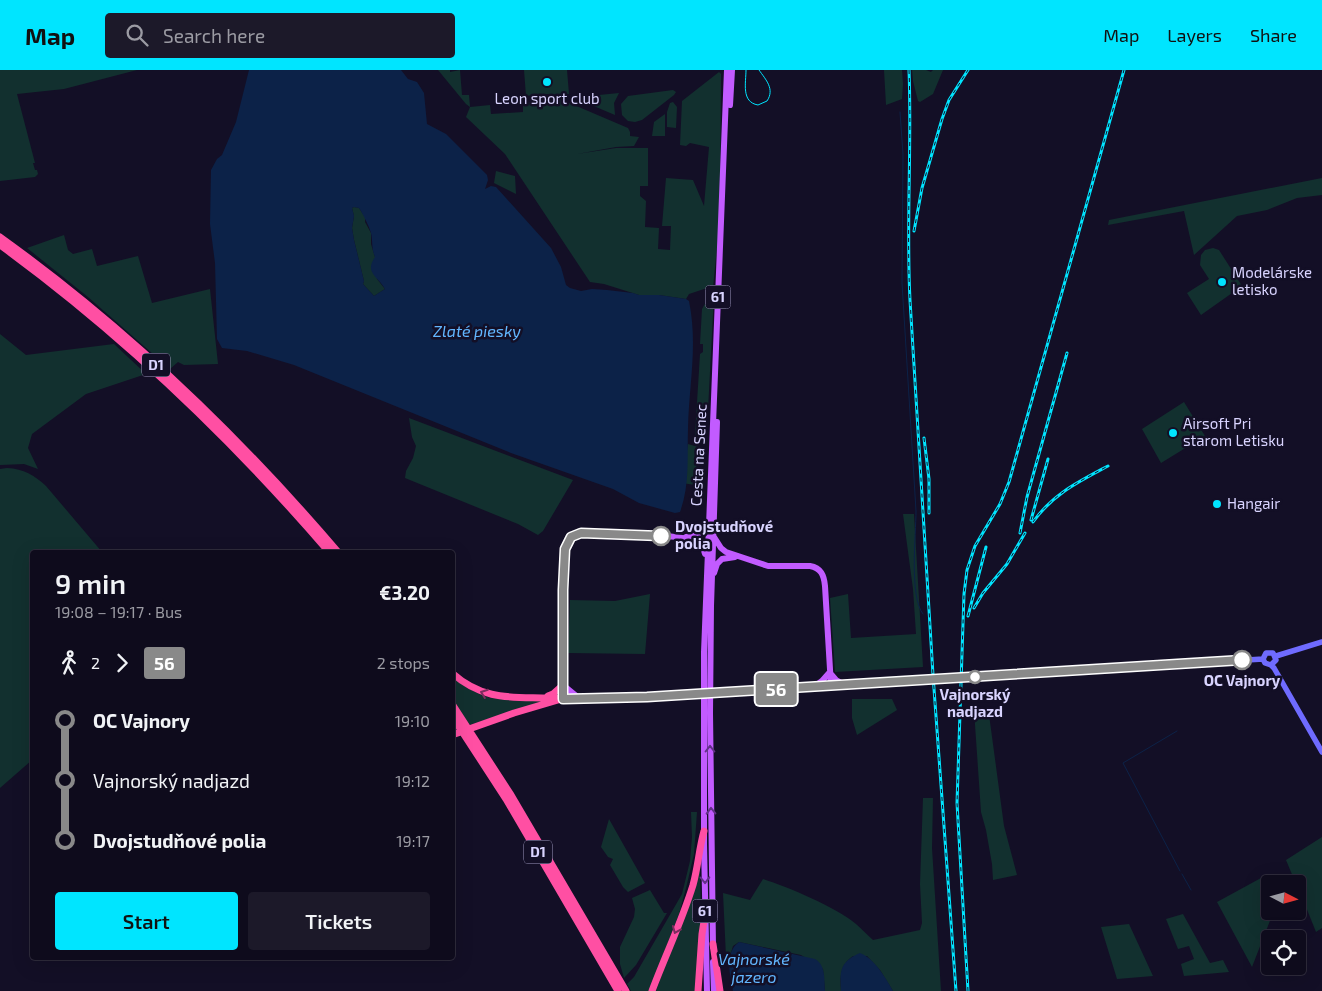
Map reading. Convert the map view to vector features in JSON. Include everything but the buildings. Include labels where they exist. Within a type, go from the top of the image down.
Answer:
[{"type":"highway","name":"D1","points":[[0,237],[109,322],[195,400],[254,460],[336,550]]},
{"type":"highway","name":"D1","points":[[0,244],[72,300],[172,387],[266,482],[327,550]]},
{"type":"highway","points":[[455,675],[470,687],[488,695],[563,699]]},
{"type":"highway","points":[[545,697],[554,694],[563,685]]},
{"type":"highway","points":[[455,734],[563,699]]},
{"type":"highway","name":"D1","points":[[455,709],[511,795],[626,991]]},
{"type":"highway","name":"D1","points":[[455,721],[511,807],[618,991]]},
{"type":"highway","points":[[652,991],[688,898],[704,831]]},
{"type":"highway","points":[[698,991],[705,915]]},
{"type":"highway","points":[[713,944],[720,991]]},
{"type":"main road","name":"Cesta na Senec","points":[[707,991],[704,709],[707,564],[727,70]]},
{"type":"main road","name":"Cesta na Senec","points":[[714,991],[710,722],[712,579],[732,70]]},
{"type":"main road","name":"61","points":[[681,538],[702,534],[709,521]]},
{"type":"main road","name":"61","points":[[563,699],[563,590],[565,549],[569,539],[581,533],[681,538],[700,543],[703,547],[707,564]]},
{"type":"main road","points":[[713,536],[720,548],[739,557],[768,566],[813,566],[821,572],[825,586],[831,686]]},
{"type":"main road","name":"61","points":[[712,579],[719,561],[726,557],[739,557]]},
{"type":"main road","points":[[1276,656],[1322,642]]},
{"type":"main road","points":[[1263,659],[1264,655],[1268,652],[1276,656]]},
{"type":"main road","points":[[1271,665],[1276,661],[1276,656]]},
{"type":"main road","points":[[1263,659],[1267,664],[1271,665],[1322,752]]},
{"type":"main road","points":[[563,699],[683,695],[1263,659]]},
{"type":"main road","points":[[830,672],[836,680],[845,685]]},
{"type":"main road","points":[[814,687],[830,672]]},
{"type":"main road","points":[[563,685],[580,699]]},
{"type":"green space","points":[[0,70],[137,70],[64,89],[17,94],[35,163],[33,163],[38,174],[35,177],[0,181]]},
{"type":"green space","points":[[438,70],[450,70],[450,72],[460,70],[462,95],[469,95],[470,107],[466,104]]},
{"type":"green space","name":"Leon sport club","points":[[524,70],[567,70],[569,94],[526,96]]},
{"type":"green space","points":[[884,70],[902,70],[903,84],[902,99],[886,105]]},
{"type":"green space","points":[[912,70],[931,72],[933,70],[943,70],[933,94],[920,102],[918,101],[913,81]]},
{"type":"green space","points":[[719,72],[721,74],[720,216],[713,288],[689,294],[686,299],[659,295],[639,295],[604,284],[590,282],[505,154],[466,117],[470,107],[490,105],[491,114],[523,112],[523,103],[560,99],[628,128],[630,136],[639,137],[634,146],[616,147],[577,154],[616,148],[648,148],[648,186],[640,186],[640,196],[646,201],[645,227],[659,228],[658,249],[670,250],[671,226],[662,226],[666,178],[693,180],[704,206],[709,147],[690,143],[686,146],[680,145],[682,101]]},
{"type":"green space","points":[[673,90],[676,92],[674,95],[642,120],[628,121],[622,115],[621,104],[628,96]]},
{"type":"green space","points":[[619,93],[614,103],[615,115],[577,99],[579,97]]},
{"type":"green space","points":[[673,102],[677,107],[676,128],[667,127],[667,112],[670,103]]},
{"type":"green space","points":[[665,114],[665,136],[652,136],[654,122]]},
{"type":"green space","points":[[496,171],[515,176],[516,194],[494,183]]},
{"type":"green space","points":[[1322,178],[1322,195],[1297,198],[1267,210],[1237,216],[1194,255],[1184,211],[1108,225],[1109,220]]},
{"type":"green space","points":[[352,208],[359,208],[365,217],[365,222],[371,233],[377,279],[385,289],[374,296],[363,284],[364,281],[352,228],[354,216]]},
{"type":"green space","points":[[64,235],[68,250],[73,254],[92,249],[97,266],[138,256],[152,303],[210,289],[218,364],[184,365],[178,362],[170,369],[88,297],[27,248]]},
{"type":"green space","name":"Modelárske letisko","points":[[1213,248],[1219,250],[1242,286],[1201,315],[1187,293],[1209,279],[1200,265],[1201,255],[1205,250]]},
{"type":"green space","points":[[710,295],[714,295],[708,410],[699,407],[698,435],[695,435],[700,354],[703,352],[703,344],[700,344],[702,309]]},
{"type":"green space","points":[[0,334],[26,355],[114,344],[146,374],[86,394],[32,434],[28,448],[38,469],[24,464],[0,465]]},
{"type":"green space","name":"Airsoft Pri starom Letisku","points":[[1184,402],[1205,436],[1161,463],[1142,429]]},
{"type":"green space","points":[[409,418],[573,480],[543,531],[538,535],[518,524],[405,478],[416,446],[412,437]]},
{"type":"green space","points":[[688,444],[698,447],[695,485],[682,483]]},
{"type":"green space","points":[[7,468],[28,473],[46,486],[100,550],[30,550],[30,762],[0,788],[0,469]]},
{"type":"green space","points":[[903,514],[914,514],[923,667],[835,672],[830,598],[848,594],[851,638],[916,634],[913,589]]},
{"type":"green space","points":[[650,594],[645,654],[568,653],[570,600],[615,601]]},
{"type":"green space","points":[[455,678],[467,688],[490,698],[547,701],[455,729]]},
{"type":"green space","points":[[852,699],[892,699],[897,710],[857,735],[852,718]]},
{"type":"green space","points":[[988,707],[1004,826],[1017,875],[993,880],[986,830],[981,812],[974,710]]},
{"type":"green space","points":[[923,798],[933,798],[932,848],[941,991],[893,991],[880,970],[867,956],[853,956],[843,967],[841,991],[825,991],[823,969],[801,955],[739,942],[733,946],[730,956],[726,957],[723,893],[750,900],[763,879],[798,892],[837,911],[856,924],[873,940],[920,930],[922,923],[920,884]]},
{"type":"green space","points":[[691,812],[697,812],[694,854],[679,914],[649,991],[631,991],[627,984],[634,977],[682,894],[690,861],[692,837]]},
{"type":"green space","points":[[609,819],[645,883],[628,892],[610,865],[613,859],[608,857],[601,847]]},
{"type":"green space","points":[[1322,837],[1322,928],[1316,932],[1306,907],[1306,875],[1292,875],[1286,860]]},
{"type":"green space","points":[[700,868],[701,921],[696,991],[656,991]]},
{"type":"green space","points":[[1261,878],[1261,920],[1270,920],[1266,930],[1261,930],[1261,944],[1252,967],[1217,902]]},
{"type":"green space","points":[[650,890],[664,913],[667,913],[636,965],[624,978],[620,964],[620,947],[634,917],[635,909],[632,898]]},
{"type":"green space","points":[[1183,914],[1210,963],[1223,960],[1229,972],[1184,976],[1181,964],[1194,959],[1189,946],[1178,949],[1166,919]]},
{"type":"green space","points":[[1129,924],[1153,976],[1117,979],[1101,927]]},
{"type":"water","name":"Zlaté piesky","points":[[249,70],[401,70],[408,79],[417,82],[424,93],[427,124],[446,134],[487,175],[488,180],[485,189],[491,186],[496,187],[551,248],[561,267],[566,285],[581,291],[592,289],[607,290],[639,295],[659,295],[689,301],[692,317],[693,349],[687,481],[680,512],[675,513],[639,503],[613,489],[511,453],[294,365],[247,351],[222,348],[217,339],[215,263],[210,224],[211,170],[217,159],[222,155],[236,122]],"holes":[[[352,208],[359,208],[372,236],[375,257],[372,262],[371,271],[385,289],[374,296],[363,284],[364,281],[354,240]]]},
{"type":"water","name":"Vajnorské jazero","points":[[739,942],[815,959],[823,969],[825,991],[733,991],[729,965],[731,952]]},
{"type":"water","points":[[860,953],[875,964],[893,991],[841,991],[841,973],[844,964]]},
{"type":"waterway","points":[[900,112],[903,154],[902,283],[916,511],[915,580],[916,594],[923,614]]},
{"type":"waterway","points":[[1177,731],[1123,763],[1180,871]]},
{"type":"waterway","points":[[1182,874],[1191,890]]},
{"type":"tram line","points":[[746,70],[745,86],[747,96],[749,100],[758,105],[767,101],[770,92],[769,85],[759,70]]},
{"type":"railway","points":[[909,70],[910,300],[933,675],[956,991]]},
{"type":"railway","points":[[914,231],[922,188],[942,119],[949,100],[968,70]]},
{"type":"railway","points":[[968,991],[957,803],[964,594],[967,570],[975,546],[1000,504],[1009,482],[1124,70]]},
{"type":"railway","points":[[1020,533],[1027,497],[1067,353]]},
{"type":"railway","points":[[924,438],[929,479],[929,513]]},
{"type":"railway","points":[[1031,520],[1048,459]]},
{"type":"railway","points":[[1033,522],[1058,496],[1076,483],[1108,466]]},
{"type":"railway","points":[[974,608],[983,593],[1007,564],[1025,533]]},
{"type":"railway","points":[[968,616],[986,547]]},
{"type":"bus line","name":"56","points":[[661,536],[581,533],[571,537],[568,541],[565,549],[563,590],[563,699],[647,697],[1242,660]]},
{"type":"place","name":"Leon sport club","points":[[547,82]]},
{"type":"place","name":"Modelárske letisko","points":[[1222,282]]},
{"type":"place","name":"Airsoft Pri starom Letisku","points":[[1173,433]]},
{"type":"place","name":"Hangair","points":[[1217,504]]},
{"type":"place","name":"Dvojstudňové polia","points":[[661,536]]},
{"type":"place","name":"OC Vajnory","points":[[1242,660]]},
{"type":"place","name":"Vajnorský nadjazd","points":[[975,677]]}]
